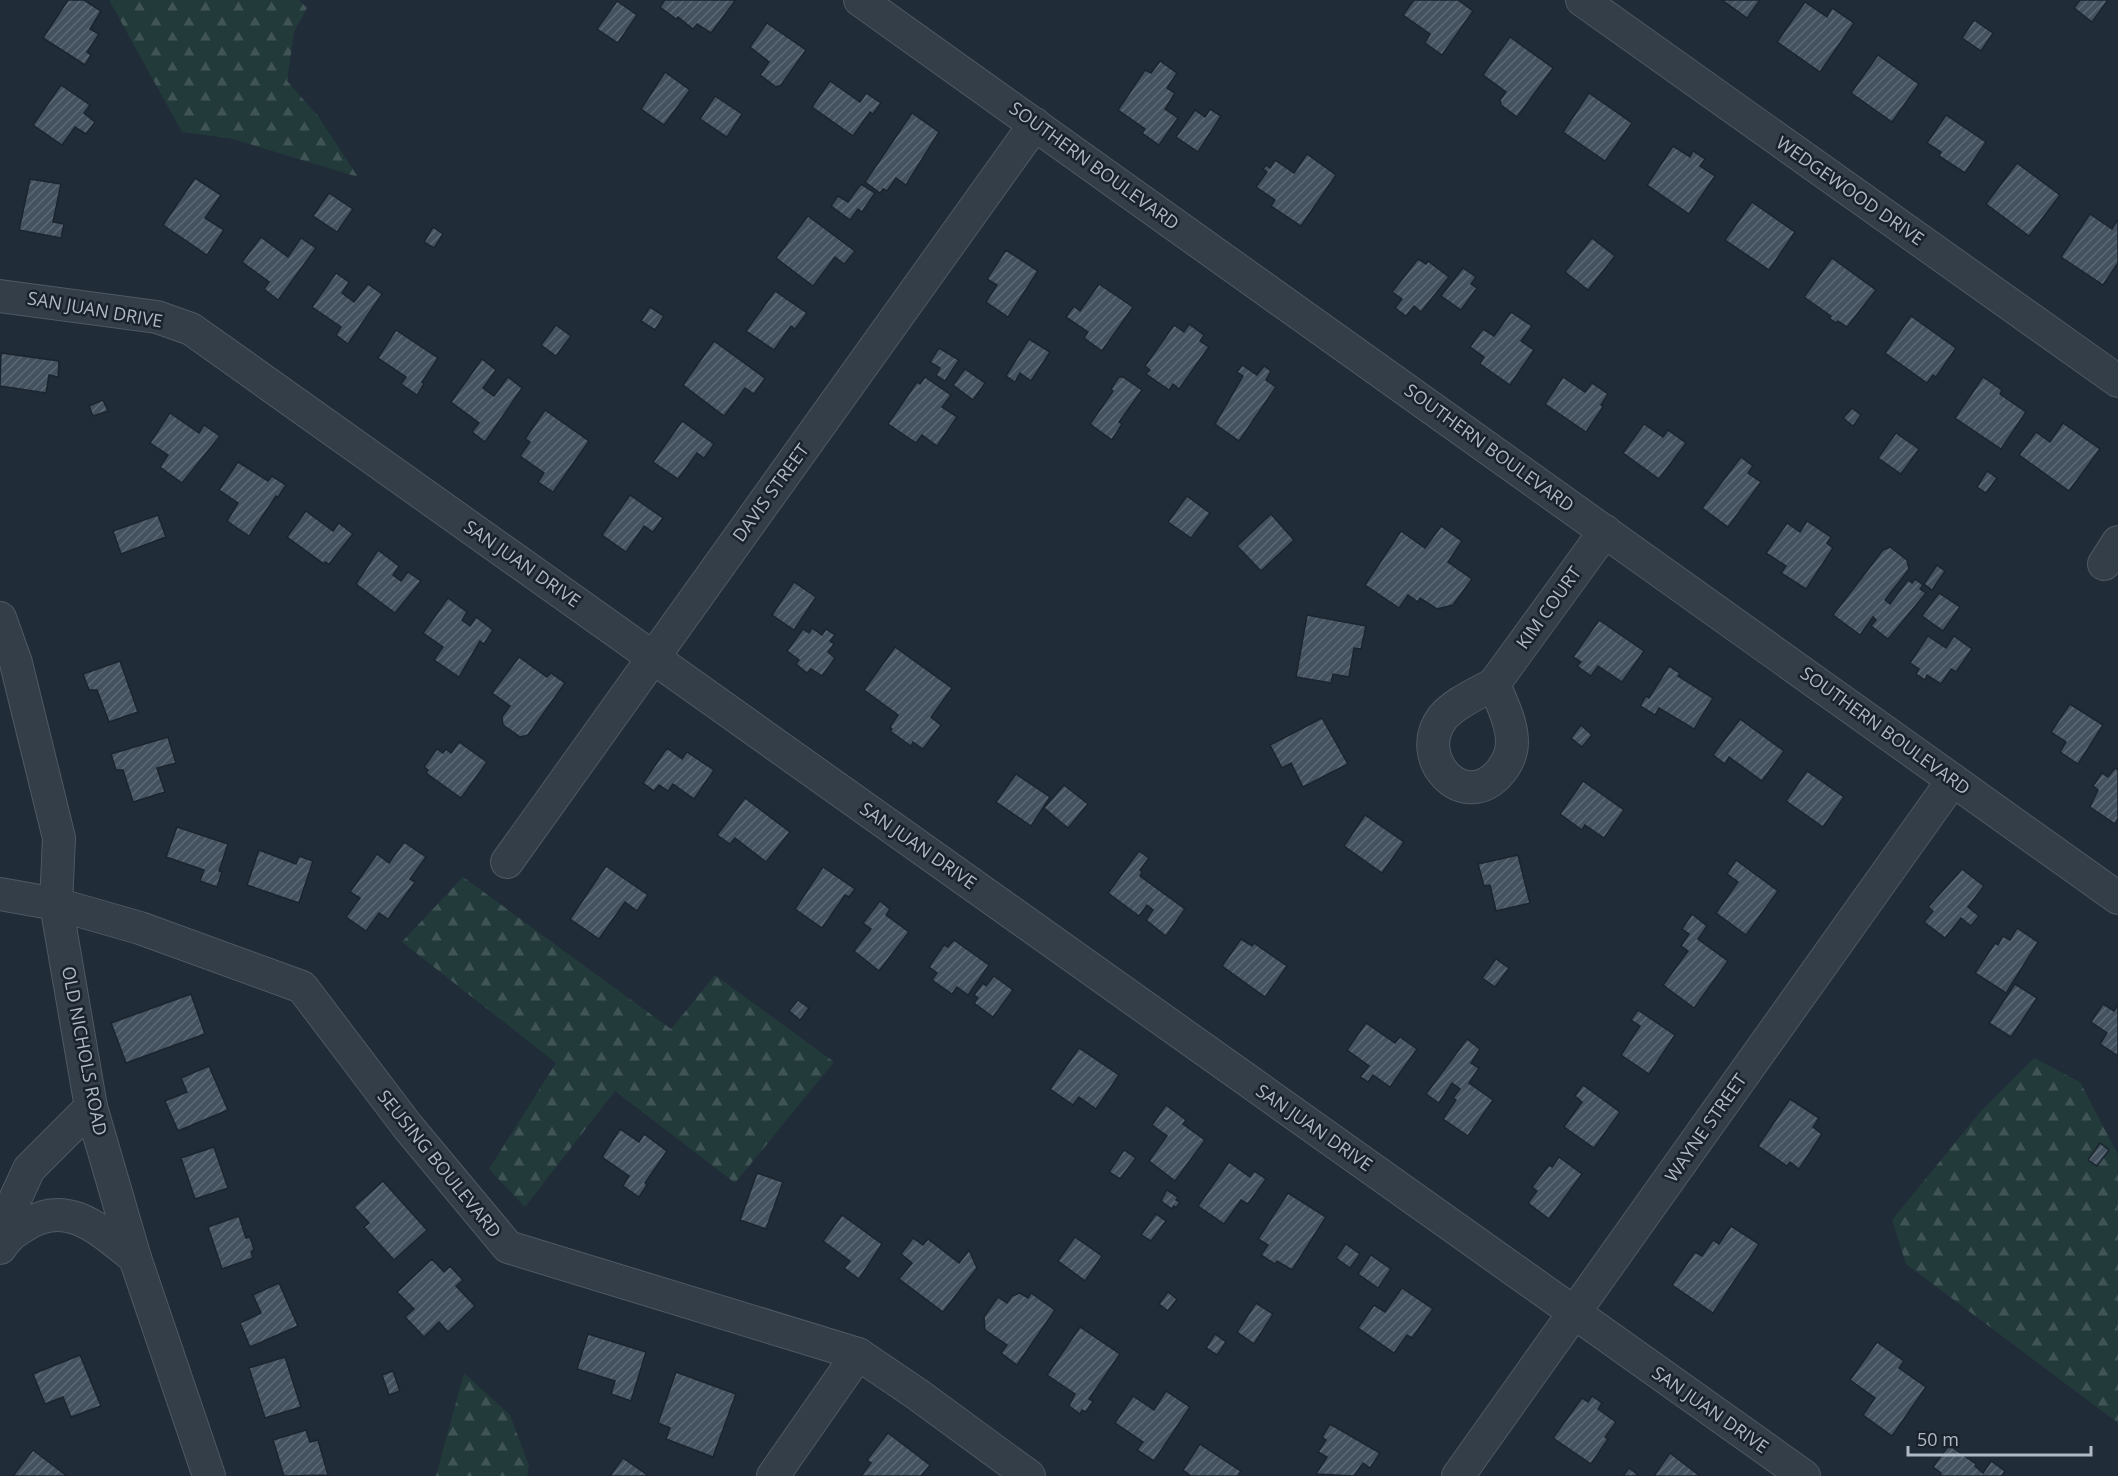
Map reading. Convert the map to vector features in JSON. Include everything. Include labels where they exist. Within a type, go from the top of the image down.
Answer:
[{"type":"street","name":"SOUTHERN BOULEVARD","points":[[860,0],[2118,897]]},
{"type":"street","name":"WEDGEWOOD DRIVE","points":[[1582,0],[2118,381]]},
{"type":"street","name":"DAVIS STREET","points":[[507,862],[1035,124]]},
{"type":"street","name":"SAN JUAN DRIVE","points":[[0,296],[157,317],[191,329],[1804,1476]]},
{"type":"street","name":"KIM COURT","points":[[1494,684],[1605,531]]},
{"type":"street","name":"OLD NICHOLS ROAD","points":[[0,618],[16,663],[59,838],[56,904],[91,1107],[135,1258],[209,1476]]},
{"type":"street","name":"WAYNE STREET","points":[[1458,1476],[1953,780]]},
{"type":"street","name":"SEUSING BOULEVARD","points":[[0,894],[56,904],[140,928],[302,987],[408,1127],[508,1247],[858,1354],[1029,1476]]},
{"type":"street","points":[[0,1233],[29,1169],[91,1107]]},
{"type":"street","points":[[0,1248],[7,1237],[37,1218],[68,1214],[96,1227],[135,1258]]},
{"type":"street","points":[[773,1476],[858,1354]]},
{"type":"green space","points":[[109,0],[299,0],[307,8],[294,32],[287,81],[318,116],[358,177],[233,139],[182,132]]},
{"type":"green space","points":[[463,877],[671,1029],[715,975],[834,1062],[735,1183],[615,1091],[525,1207],[489,1169],[556,1063],[402,942]]},
{"type":"green space","points":[[2034,1058],[2080,1082],[2118,1155],[2118,1423],[1906,1264],[1892,1220],[1981,1111]]},
{"type":"green space","points":[[464,1373],[510,1415],[529,1466],[527,1476],[436,1476]]},
{"type":"building","points":[[68,0],[84,0],[101,11],[90,29],[99,34],[87,52],[91,55],[85,65],[43,38]]},
{"type":"building","points":[[665,0],[735,1],[711,33],[697,24],[693,29],[678,17],[676,19],[660,7]]},
{"type":"building","points":[[1414,0],[1458,0],[1473,11],[1442,55],[1425,43],[1430,34],[1403,15]]},
{"type":"building","points":[[1722,0],[1760,0],[1747,18]]},
{"type":"building","points":[[2080,0],[2108,0],[2092,22],[2074,8]]},
{"type":"building","points":[[617,1],[637,15],[618,43],[597,29]]},
{"type":"building","points":[[1805,2],[1827,17],[1832,8],[1854,23],[1820,72],[1777,42]]},
{"type":"building","points":[[1974,20],[1993,33],[1981,51],[1962,38]]},
{"type":"building","points":[[767,23],[806,50],[781,85],[776,87],[760,75],[769,62],[750,47]]},
{"type":"building","points":[[1510,37],[1553,68],[1517,117],[1501,105],[1500,100],[1506,92],[1483,75]]},
{"type":"building","points":[[1878,55],[1919,84],[1892,122],[1851,93]]},
{"type":"building","points":[[1160,61],[1177,73],[1167,88],[1175,93],[1165,109],[1178,118],[1159,145],[1142,133],[1145,129],[1118,110],[1145,70],[1151,73]]},
{"type":"building","points":[[665,72],[690,90],[664,125],[641,109]]},
{"type":"building","points":[[830,81],[860,102],[866,93],[881,103],[873,114],[870,112],[853,136],[812,107]]},
{"type":"building","points":[[61,85],[90,105],[84,113],[95,122],[86,134],[75,127],[62,145],[33,125]]},
{"type":"building","points":[[1589,93],[1632,123],[1605,161],[1563,132]]},
{"type":"building","points":[[715,96],[742,114],[727,137],[700,119]]},
{"type":"building","points":[[1210,109],[1221,116],[1198,152],[1176,137],[1195,110],[1205,117]]},
{"type":"building","points":[[912,113],[939,132],[906,185],[896,178],[887,191],[883,189],[880,193],[865,182]]},
{"type":"building","points":[[1946,115],[1986,142],[1965,173],[1939,156],[1941,152],[1927,143]]},
{"type":"building","points":[[1673,146],[1690,157],[1693,151],[1705,159],[1700,166],[1715,176],[1689,214],[1647,185]]},
{"type":"building","points":[[1307,154],[1336,175],[1301,226],[1271,206],[1275,200],[1256,187],[1267,172],[1263,169],[1266,165],[1270,168],[1275,160],[1294,173]]},
{"type":"building","points":[[2017,163],[2060,195],[2029,236],[1986,204]]},
{"type":"building","points":[[195,178],[221,195],[205,218],[224,230],[207,255],[163,225]]},
{"type":"building","points":[[30,179],[61,184],[53,222],[64,224],[61,238],[19,230]]},
{"type":"building","points":[[861,184],[875,193],[862,212],[858,209],[850,220],[831,206],[838,196],[848,202]]},
{"type":"building","points":[[329,193],[353,209],[337,232],[313,216]]},
{"type":"building","points":[[1752,202],[1795,232],[1769,270],[1725,240]]},
{"type":"building","points":[[2090,214],[2112,229],[2118,220],[2118,263],[2103,285],[2061,257]]},
{"type":"building","points":[[808,216],[855,251],[844,264],[835,257],[813,286],[776,258]]},
{"type":"building","points":[[433,227],[443,234],[434,248],[424,242]]},
{"type":"building","points":[[261,237],[288,257],[301,238],[316,248],[278,300],[264,289],[269,282],[242,262]]},
{"type":"building","points":[[1592,238],[1615,256],[1588,290],[1565,272]]},
{"type":"building","points":[[1006,250],[1038,271],[1008,317],[986,302],[997,285],[987,279]]},
{"type":"building","points":[[1832,258],[1876,290],[1847,327],[1838,321],[1836,323],[1829,318],[1831,316],[1804,297]]},
{"type":"building","points":[[1418,259],[1426,264],[1428,261],[1449,277],[1421,312],[1414,306],[1406,316],[1395,308],[1402,299],[1392,292]]},
{"type":"building","points":[[1463,268],[1476,277],[1471,284],[1477,288],[1461,310],[1441,296]]},
{"type":"building","points":[[336,273],[349,282],[342,293],[354,302],[368,284],[382,294],[348,344],[336,335],[341,327],[312,307]]},
{"type":"building","points":[[1099,284],[1133,307],[1102,351],[1084,338],[1088,332],[1066,317],[1074,306],[1080,311]]},
{"type":"building","points":[[775,291],[807,313],[795,329],[791,326],[774,350],[746,331]]},
{"type":"building","points":[[650,307],[664,316],[655,330],[641,321]]},
{"type":"building","points":[[1511,312],[1532,326],[1521,341],[1534,350],[1510,385],[1480,364],[1484,357],[1470,347],[1483,329],[1494,336]]},
{"type":"building","points":[[1911,316],[1956,348],[1936,377],[1933,375],[1927,383],[1885,353]]},
{"type":"building","points":[[1189,324],[1204,335],[1200,341],[1209,347],[1179,389],[1173,384],[1169,390],[1146,374],[1150,370],[1145,366],[1174,325],[1184,332]]},
{"type":"building","points":[[556,325],[571,336],[556,356],[541,345]]},
{"type":"building","points":[[396,330],[438,358],[422,382],[424,384],[417,395],[401,384],[406,377],[378,358]]},
{"type":"building","points":[[1029,339],[1050,352],[1031,381],[1020,373],[1015,382],[1006,376]]},
{"type":"building","points":[[714,341],[765,378],[754,394],[745,388],[724,416],[683,385]]},
{"type":"building","points":[[939,348],[959,360],[945,381],[936,375],[940,368],[930,362]]},
{"type":"building","points":[[1,353],[59,361],[58,377],[49,375],[46,393],[0,386]]},
{"type":"building","points":[[482,359],[496,370],[483,388],[494,396],[508,377],[522,388],[485,442],[472,432],[479,423],[451,402]]},
{"type":"building","points":[[1242,365],[1257,375],[1264,366],[1271,371],[1266,380],[1276,387],[1239,441],[1215,424],[1243,376],[1237,372]]},
{"type":"building","points":[[965,369],[985,383],[973,400],[953,385]]},
{"type":"building","points":[[925,377],[951,395],[942,407],[957,417],[937,446],[922,435],[916,443],[888,424],[917,382],[920,384]]},
{"type":"building","points":[[1119,377],[1123,377],[1142,390],[1119,422],[1122,424],[1112,440],[1090,424],[1113,391],[1111,389]]},
{"type":"building","points":[[1563,377],[1585,392],[1592,383],[1608,394],[1601,405],[1603,407],[1586,432],[1545,404]]},
{"type":"building","points":[[1983,377],[2002,390],[2000,394],[2026,412],[2001,449],[1955,418]]},
{"type":"building","points":[[103,400],[108,411],[93,416],[89,406]]},
{"type":"building","points":[[1852,408],[1861,415],[1853,426],[1843,418]]},
{"type":"building","points":[[545,410],[589,441],[553,492],[538,482],[544,473],[520,456],[530,442],[525,439]]},
{"type":"building","points":[[170,413],[199,433],[204,425],[220,436],[182,483],[160,467],[168,455],[150,443]]},
{"type":"building","points":[[682,421],[714,444],[704,458],[697,453],[678,479],[653,462]]},
{"type":"building","points":[[2063,423],[2100,449],[2069,491],[2019,455],[2036,432],[2050,442]]},
{"type":"building","points":[[1644,424],[1663,437],[1668,430],[1686,443],[1659,479],[1623,453]]},
{"type":"building","points":[[1896,433],[1919,449],[1901,474],[1878,458]]},
{"type":"building","points":[[1741,457],[1753,466],[1748,473],[1761,482],[1728,527],[1702,508]]},
{"type":"building","points":[[238,462],[268,481],[272,476],[286,485],[249,536],[227,521],[238,503],[219,490]]},
{"type":"building","points":[[1987,471],[1997,478],[1986,493],[1977,487]]},
{"type":"building","points":[[630,495],[663,518],[653,532],[644,526],[626,552],[602,535]]},
{"type":"building","points":[[1187,496],[1210,513],[1191,538],[1168,522]]},
{"type":"building","points":[[306,511],[333,531],[339,523],[353,534],[329,564],[325,562],[324,564],[287,537]]},
{"type":"building","points":[[1271,514],[1294,540],[1261,571],[1237,546]]},
{"type":"building","points":[[158,515],[166,537],[121,554],[113,531]]},
{"type":"building","points":[[1807,521],[1831,537],[1827,543],[1833,548],[1806,589],[1781,573],[1786,566],[1766,553],[1787,523],[1800,532]]},
{"type":"building","points":[[1441,526],[1462,541],[1448,562],[1472,579],[1453,605],[1437,609],[1420,598],[1418,602],[1408,595],[1399,608],[1365,585],[1401,531],[1425,548]]},
{"type":"building","points":[[1890,547],[1907,560],[1909,569],[1885,600],[1890,604],[1908,580],[1912,583],[1915,579],[1923,585],[1920,589],[1926,593],[1888,639],[1871,626],[1876,620],[1873,617],[1860,635],[1833,615],[1883,550]]},
{"type":"building","points":[[378,550],[399,566],[393,575],[401,581],[408,572],[421,581],[395,613],[356,584]]},
{"type":"building","points":[[1937,565],[1945,571],[1932,590],[1924,584]]},
{"type":"building","points":[[794,582],[816,597],[794,630],[772,615]]},
{"type":"building","points":[[1939,593],[1960,607],[1943,631],[1922,616]]},
{"type":"building","points":[[448,598],[467,612],[462,620],[470,626],[476,617],[493,630],[484,644],[480,641],[459,677],[434,660],[443,647],[423,633]]},
{"type":"building","points":[[1307,615],[1366,626],[1361,649],[1354,648],[1349,677],[1333,674],[1331,683],[1296,677]]},
{"type":"building","points":[[1599,620],[1644,651],[1622,682],[1598,666],[1591,676],[1577,666],[1581,662],[1573,657]]},
{"type":"building","points":[[812,628],[822,635],[826,629],[835,635],[830,641],[834,644],[828,652],[835,658],[822,676],[811,669],[807,673],[796,664],[799,660],[787,651],[803,629],[809,633]]},
{"type":"building","points":[[1928,636],[1946,648],[1954,636],[1972,649],[1956,672],[1951,669],[1941,684],[1927,675],[1925,680],[1916,674],[1919,669],[1910,663]]},
{"type":"building","points":[[895,647],[952,688],[931,717],[941,725],[923,749],[913,742],[911,746],[890,731],[898,715],[864,690]]},
{"type":"building","points":[[519,657],[547,677],[551,673],[565,683],[528,735],[520,737],[503,725],[502,717],[510,706],[492,693]]},
{"type":"building","points":[[120,661],[138,712],[109,722],[97,690],[89,690],[83,674]]},
{"type":"building","points":[[1669,666],[1680,673],[1678,676],[1713,698],[1694,729],[1659,708],[1655,715],[1640,706],[1646,696],[1649,698]]},
{"type":"building","points":[[2070,704],[2103,725],[2078,764],[2060,752],[2066,742],[2051,732]]},
{"type":"building","points":[[1322,718],[1348,764],[1303,787],[1291,763],[1282,768],[1270,745]]},
{"type":"building","points":[[1740,719],[1784,751],[1762,781],[1729,757],[1725,764],[1713,755]]},
{"type":"building","points":[[1581,725],[1592,735],[1582,747],[1571,738]]},
{"type":"building","points":[[168,737],[176,763],[157,768],[165,792],[133,802],[123,770],[116,770],[111,754]]},
{"type":"building","points":[[459,742],[487,762],[461,798],[426,773],[428,770],[424,767],[437,749],[443,753],[446,749],[451,753]]},
{"type":"building","points":[[667,748],[682,759],[687,752],[714,770],[694,799],[673,784],[668,791],[659,785],[654,791],[643,783]]},
{"type":"building","points":[[2115,768],[2118,770],[2118,819],[2115,824],[2090,807],[2098,790],[2093,786],[2102,773],[2108,777]]},
{"type":"building","points":[[1807,771],[1844,797],[1823,827],[1786,801]]},
{"type":"building","points":[[1016,774],[1050,797],[1031,826],[996,802]]},
{"type":"building","points":[[1583,781],[1624,810],[1604,838],[1585,825],[1582,830],[1560,814]]},
{"type":"building","points":[[1064,785],[1088,804],[1068,828],[1044,808]]},
{"type":"building","points":[[745,798],[790,832],[766,862],[735,838],[730,844],[717,835]]},
{"type":"building","points":[[1365,815],[1404,842],[1382,873],[1344,846]]},
{"type":"building","points":[[177,827],[228,844],[219,871],[222,872],[217,887],[200,881],[204,870],[166,857]]},
{"type":"building","points":[[404,842],[426,857],[410,879],[415,882],[388,919],[379,913],[366,931],[346,917],[360,898],[350,892],[377,854],[389,863]]},
{"type":"building","points":[[259,850],[296,864],[299,856],[313,861],[299,903],[247,885]]},
{"type":"building","points":[[1139,851],[1149,858],[1140,870],[1142,872],[1140,876],[1185,909],[1166,936],[1146,920],[1153,910],[1147,905],[1139,916],[1108,893]]},
{"type":"building","points":[[1518,855],[1530,903],[1496,911],[1490,885],[1484,886],[1478,864]]},
{"type":"building","points":[[1736,860],[1778,891],[1746,935],[1716,913],[1738,882],[1727,874]]},
{"type":"building","points":[[606,866],[648,895],[637,911],[625,902],[599,939],[570,919]]},
{"type":"building","points":[[823,867],[855,889],[849,897],[845,895],[822,928],[795,909]]},
{"type":"building","points":[[1962,869],[1984,886],[1968,907],[1979,916],[1971,926],[1961,918],[1945,938],[1924,922],[1933,911],[1928,907]]},
{"type":"building","points":[[880,901],[890,909],[886,915],[909,932],[879,971],[854,951],[871,929],[863,923]]},
{"type":"building","points":[[1692,914],[1707,926],[1698,939],[1728,961],[1694,1008],[1663,985],[1688,951],[1681,946],[1689,934],[1682,929]]},
{"type":"building","points":[[2017,928],[2038,942],[2006,993],[1975,973],[1995,943],[1998,945],[2003,936],[2010,940]]},
{"type":"building","points":[[1241,939],[1252,946],[1254,943],[1287,966],[1265,997],[1222,966]]},
{"type":"building","points":[[954,940],[989,965],[968,995],[957,987],[952,994],[932,980],[937,973],[929,967],[944,945],[948,947]]},
{"type":"building","points":[[1496,959],[1509,968],[1495,987],[1482,978]]},
{"type":"building","points":[[994,976],[1013,990],[993,1017],[974,1003],[978,998],[974,995],[983,983],[986,986]]},
{"type":"building","points":[[2015,984],[2037,998],[2011,1037],[1989,1023]]},
{"type":"building","points":[[191,994],[205,1034],[126,1063],[111,1023]]},
{"type":"building","points":[[798,1000],[809,1008],[800,1020],[789,1011]]},
{"type":"building","points":[[2103,1004],[2114,1011],[2118,1005],[2118,1056],[2100,1044],[2107,1033],[2091,1022]]},
{"type":"building","points":[[1638,1010],[1675,1035],[1649,1074],[1621,1055],[1640,1026],[1631,1020]]},
{"type":"building","points":[[1366,1023],[1395,1043],[1400,1037],[1417,1049],[1390,1087],[1373,1075],[1368,1082],[1360,1077],[1369,1066],[1347,1050]]},
{"type":"building","points":[[1467,1039],[1480,1049],[1471,1063],[1479,1068],[1469,1083],[1493,1100],[1468,1136],[1443,1119],[1456,1100],[1453,1098],[1460,1089],[1452,1083],[1439,1103],[1426,1094]]},
{"type":"building","points":[[1079,1048],[1119,1075],[1096,1109],[1079,1097],[1073,1105],[1050,1089]]},
{"type":"building","points":[[209,1066],[228,1110],[178,1131],[165,1101],[187,1092],[181,1078]]},
{"type":"building","points":[[1583,1085],[1620,1112],[1594,1148],[1564,1127],[1582,1102],[1575,1096]]},
{"type":"building","points":[[1790,1099],[1819,1118],[1813,1127],[1822,1134],[1799,1169],[1790,1162],[1787,1166],[1758,1146]]},
{"type":"building","points":[[1166,1105],[1186,1120],[1183,1124],[1205,1140],[1175,1181],[1149,1161],[1167,1136],[1152,1125]]},
{"type":"building","points":[[620,1129],[639,1142],[644,1134],[667,1151],[645,1183],[647,1185],[639,1197],[623,1186],[629,1176],[602,1157]]},
{"type":"building","points":[[2100,1143],[2109,1150],[2097,1166],[2088,1160]]},
{"type":"building","points":[[214,1147],[228,1188],[195,1199],[181,1158]]},
{"type":"building","points":[[1124,1150],[1136,1158],[1120,1179],[1109,1172]]},
{"type":"building","points":[[1559,1157],[1582,1174],[1549,1219],[1528,1203],[1537,1191],[1532,1187],[1549,1165],[1552,1167]]},
{"type":"building","points":[[1229,1162],[1250,1177],[1254,1171],[1266,1179],[1248,1204],[1241,1200],[1224,1224],[1198,1206]]},
{"type":"building","points":[[757,1173],[783,1182],[766,1229],[740,1220]]},
{"type":"building","points":[[383,1181],[427,1230],[394,1260],[364,1227],[369,1223],[354,1207]]},
{"type":"building","points":[[1167,1190],[1178,1197],[1176,1200],[1180,1202],[1176,1208],[1174,1206],[1172,1209],[1161,1201]]},
{"type":"building","points":[[1288,1193],[1326,1217],[1292,1270],[1277,1261],[1275,1264],[1261,1255],[1268,1245],[1258,1239]]},
{"type":"building","points":[[1156,1214],[1166,1221],[1151,1241],[1141,1235]]},
{"type":"building","points":[[842,1215],[882,1244],[859,1279],[844,1268],[850,1261],[823,1241]]},
{"type":"building","points":[[239,1216],[246,1238],[250,1237],[254,1249],[251,1252],[253,1258],[222,1269],[208,1227]]},
{"type":"building","points":[[1731,1226],[1759,1244],[1713,1313],[1672,1285],[1695,1252],[1702,1256],[1713,1240],[1719,1244]]},
{"type":"building","points":[[1075,1237],[1102,1256],[1085,1281],[1058,1261]]},
{"type":"building","points":[[913,1238],[923,1245],[928,1239],[959,1263],[969,1250],[977,1268],[943,1312],[899,1279],[912,1263],[901,1254]]},
{"type":"building","points":[[1346,1244],[1360,1254],[1350,1268],[1336,1258]]},
{"type":"building","points":[[1371,1255],[1391,1269],[1378,1288],[1358,1274]]},
{"type":"building","points":[[432,1259],[444,1272],[450,1266],[463,1280],[456,1286],[475,1306],[448,1332],[439,1322],[424,1337],[405,1317],[414,1309],[397,1292]]},
{"type":"building","points":[[279,1283],[298,1326],[250,1347],[240,1323],[261,1313],[253,1295]]},
{"type":"building","points":[[1402,1288],[1433,1309],[1412,1338],[1407,1335],[1394,1353],[1358,1328],[1374,1305],[1385,1312]]},
{"type":"building","points":[[1168,1292],[1177,1299],[1168,1311],[1159,1304]]},
{"type":"building","points":[[1020,1293],[1028,1298],[1031,1293],[1055,1310],[1017,1365],[1001,1353],[1007,1345],[985,1330],[984,1317],[998,1297],[1007,1303],[1012,1296]]},
{"type":"building","points":[[1256,1303],[1273,1314],[1254,1344],[1237,1332]]},
{"type":"building","points":[[1080,1327],[1120,1354],[1089,1399],[1093,1401],[1086,1412],[1082,1410],[1080,1414],[1069,1406],[1075,1394],[1047,1375]]},
{"type":"building","points":[[588,1334],[646,1352],[631,1401],[611,1394],[615,1381],[577,1369]]},
{"type":"building","points":[[1215,1334],[1226,1342],[1217,1355],[1206,1348]]},
{"type":"building","points":[[1877,1342],[1904,1361],[1899,1368],[1926,1387],[1892,1436],[1863,1415],[1875,1398],[1850,1380]]},
{"type":"building","points":[[80,1355],[101,1406],[71,1417],[63,1397],[45,1404],[33,1374]]},
{"type":"building","points":[[285,1357],[301,1407],[265,1418],[249,1368]]},
{"type":"building","points":[[393,1371],[400,1391],[389,1395],[382,1375]]},
{"type":"building","points":[[676,1372],[736,1394],[713,1457],[666,1439],[670,1428],[658,1423]]},
{"type":"building","points":[[1166,1391],[1190,1407],[1154,1461],[1137,1450],[1143,1442],[1115,1423],[1133,1396],[1154,1410]]},
{"type":"building","points":[[1592,1396],[1602,1403],[1598,1409],[1616,1422],[1605,1437],[1608,1439],[1591,1464],[1553,1438],[1582,1398],[1588,1402]]},
{"type":"building","points":[[1330,1424],[1380,1453],[1370,1468],[1363,1463],[1354,1476],[1316,1474],[1327,1457],[1318,1452],[1326,1440],[1322,1437]]},
{"type":"building","points":[[306,1430],[310,1442],[318,1440],[328,1475],[284,1476],[273,1440]]},
{"type":"building","points":[[888,1433],[930,1465],[921,1476],[861,1476],[871,1463],[867,1460]]},
{"type":"building","points":[[1200,1444],[1241,1471],[1238,1476],[1191,1476],[1183,1470]]},
{"type":"building","points":[[1949,1445],[1976,1464],[1975,1466],[1983,1473],[1991,1461],[2005,1471],[2002,1476],[1940,1476],[1941,1473],[1933,1467]]},
{"type":"building","points":[[33,1450],[67,1476],[13,1476]]},
{"type":"building","points":[[1670,1453],[1700,1476],[1654,1476]]},
{"type":"building","points":[[623,1458],[649,1476],[610,1476]]},
{"type":"building","points":[[1629,1468],[1637,1474],[1636,1476],[1623,1476]]}]
